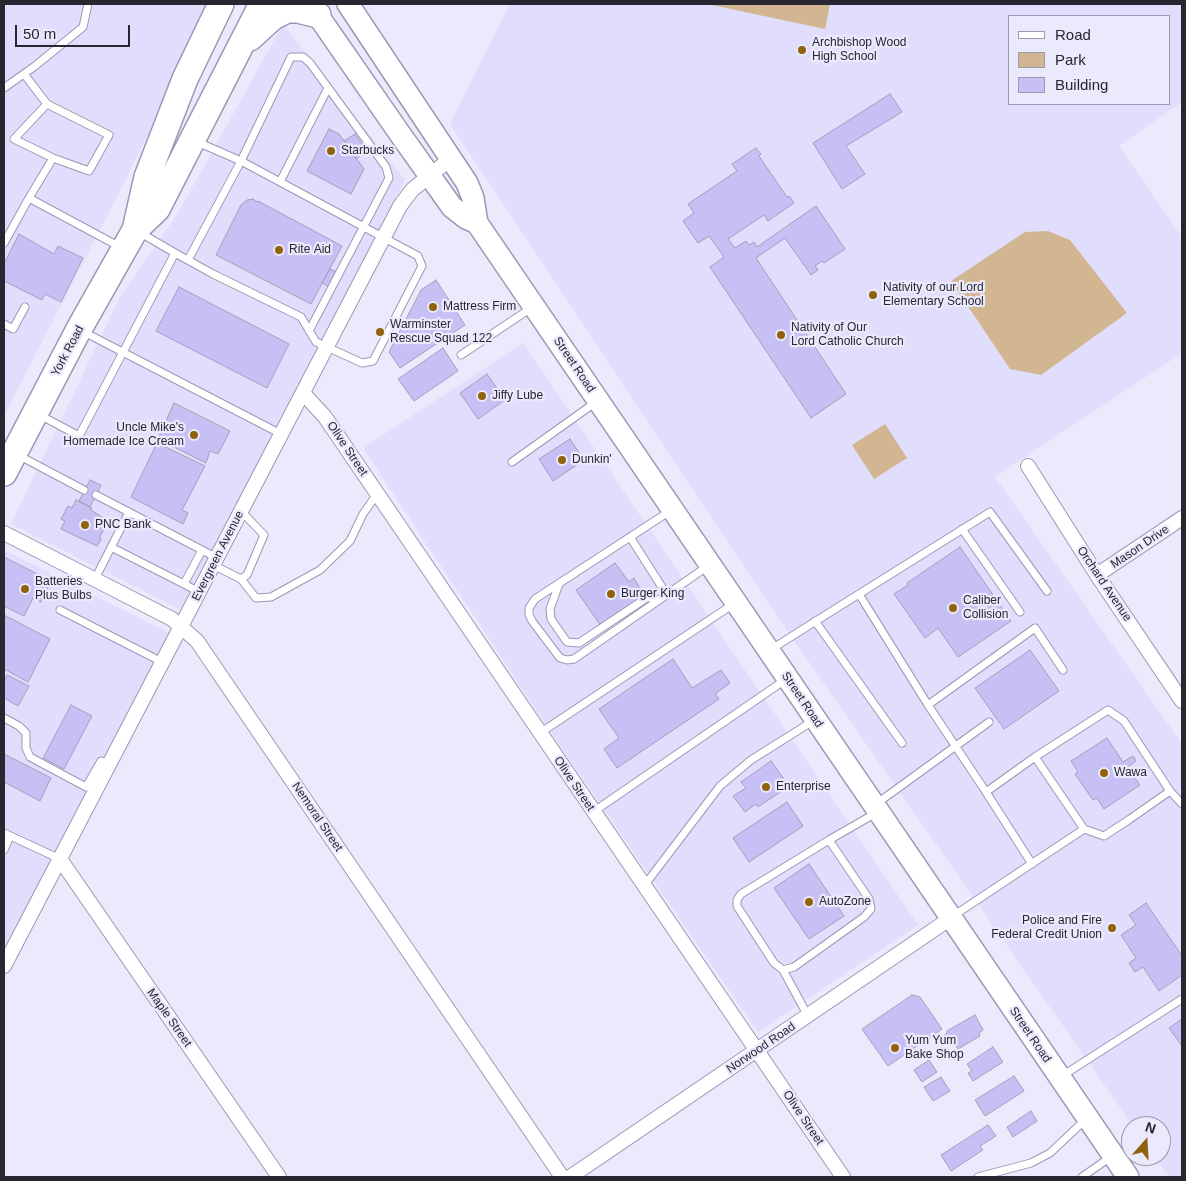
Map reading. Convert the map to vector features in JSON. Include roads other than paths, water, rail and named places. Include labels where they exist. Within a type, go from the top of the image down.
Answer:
[{"type":"highway","name":"York Road","points":[[130,239],[147,177],[185,79],[221,4]]},
{"type":"highway","name":"York Road","points":[[9,463],[79,329],[130,239],[157,209],[262,4]]},
{"type":"highway","points":[[240,46],[273,17],[287,10],[314,10]]},
{"type":"main road","name":"Street Road","points":[[348,4],[467,183],[473,198],[477,222],[1128,1177]]},
{"type":"main road","name":"Street Road","points":[[314,10],[452,207],[466,218],[477,222]]},
{"type":"street","name":"Evergreen Avenue","points":[[5,960],[60,859],[406,197],[450,159]]},
{"type":"street","name":"Olive Street","points":[[303,393],[325,417],[843,1177]]},
{"type":"street","name":"Orchard Avenue","points":[[1028,466],[1097,575],[1182,700]]},
{"type":"street","name":"Mason Drive","points":[[1097,575],[1182,518]]},
{"type":"street","name":"Nemoral Street","points":[[4,533],[172,619],[197,641],[562,1177]]},
{"type":"street","name":"Maple Street","points":[[60,859],[279,1177]]},
{"type":"street","name":"Norwood Road","points":[[570,1177],[951,918]]},
{"type":"lane","points":[[4,88],[83,27],[88,4]]},
{"type":"lane","points":[[188,260],[241,161],[292,57],[303,57],[310,63],[386,168],[389,178],[309,331]]},
{"type":"lane","points":[[24,74],[47,104],[109,135],[90,171],[53,158],[14,138],[47,104]]},
{"type":"lane","points":[[280,182],[328,88]]},
{"type":"lane","points":[[29,198],[130,239],[175,253],[301,317],[316,342],[362,364],[373,361],[422,266],[418,256],[241,161],[193,140]]},
{"type":"lane","points":[[4,243],[53,158]]},
{"type":"lane","points":[[36,412],[79,436],[175,253]]},
{"type":"lane","points":[[461,355],[534,306]]},
{"type":"lane","points":[[4,324],[14,329],[25,307]]},
{"type":"lane","points":[[79,329],[281,434]]},
{"type":"lane","points":[[512,462],[598,401]]},
{"type":"lane","points":[[9,463],[84,490]]},
{"type":"lane","points":[[96,495],[215,557],[213,565],[241,579],[256,598],[271,597],[320,570],[350,541],[363,514],[377,494]]},
{"type":"lane","points":[[672,509],[531,603],[529,614],[556,654],[560,658],[567,660],[582,654],[710,565]]},
{"type":"lane","points":[[241,511],[264,535],[247,575],[241,579]]},
{"type":"lane","points":[[95,579],[129,512]]},
{"type":"lane","points":[[769,651],[990,512],[1047,592]]},
{"type":"lane","points":[[962,529],[1020,612]]},
{"type":"lane","points":[[630,537],[667,595]]},
{"type":"lane","points":[[111,547],[199,592]]},
{"type":"lane","points":[[184,584],[202,550]]},
{"type":"lane","points":[[559,584],[550,609],[551,619],[567,642],[579,643],[648,597],[658,601]]},
{"type":"lane","points":[[859,594],[928,705],[1032,864]]},
{"type":"lane","points":[[540,733],[736,603]]},
{"type":"lane","points":[[60,610],[162,662]]},
{"type":"lane","points":[[815,621],[902,743]]},
{"type":"lane","points":[[928,705],[1035,628],[1063,670]]},
{"type":"lane","points":[[593,812],[787,678]]},
{"type":"lane","points":[[986,792],[1035,757],[1108,710],[1124,721],[1170,791],[1182,804]]},
{"type":"lane","points":[[4,718],[19,726],[26,733],[26,748],[30,757],[86,787],[101,760],[109,764]]},
{"type":"lane","points":[[644,886],[720,786],[752,760],[815,719]]},
{"type":"lane","points":[[808,1016],[784,970],[774,963],[738,906],[737,900],[740,894],[829,840],[876,808],[989,722]]},
{"type":"lane","points":[[1035,757],[1084,829],[1104,836],[1170,791]]},
{"type":"lane","points":[[951,918],[1084,829]]},
{"type":"lane","points":[[4,850],[7,835],[60,859]]},
{"type":"lane","points":[[784,970],[794,967],[864,918],[871,909],[870,899],[829,840]]},
{"type":"lane","points":[[1060,1078],[1182,1000]]},
{"type":"lane","points":[[978,1177],[1031,1163],[1050,1152],[1087,1118]]},
{"type":"lane","points":[[1082,1177],[1113,1156]]},
{"type":"place","name":"Archbishop Wood High School","points":[[802,50]]},
{"type":"place","name":"Starbucks","points":[[331,151]]},
{"type":"place","name":"Rite Aid","points":[[279,250]]},
{"type":"place","name":"Nativity of our Lord Elementary School","points":[[873,295]]},
{"type":"place","name":"Mattress Firm","points":[[433,307]]},
{"type":"place","name":"Warminster Rescue Squad 122","points":[[380,332]]},
{"type":"place","name":"Nativity of Our Lord Catholic Church","points":[[781,335]]},
{"type":"place","name":"Jiffy Lube","points":[[482,396]]},
{"type":"place","name":"Uncle Mike's Homemade Ice Cream","points":[[194,435]]},
{"type":"place","name":"Dunkin'","points":[[562,460]]},
{"type":"place","name":"PNC Bank","points":[[85,525]]},
{"type":"place","name":"Batteries Plus Bulbs","points":[[25,589]]},
{"type":"place","name":"Burger King","points":[[611,594]]},
{"type":"place","name":"Caliber Collision","points":[[953,608]]},
{"type":"place","name":"Wawa","points":[[1104,773]]},
{"type":"place","name":"Enterprise","points":[[766,787]]},
{"type":"place","name":"AutoZone","points":[[809,902]]},
{"type":"place","name":"Police and Fire Federal Credit Union","points":[[1112,928]]},
{"type":"place","name":"Yum Yum Bake Shop","points":[[895,1048]]}]
